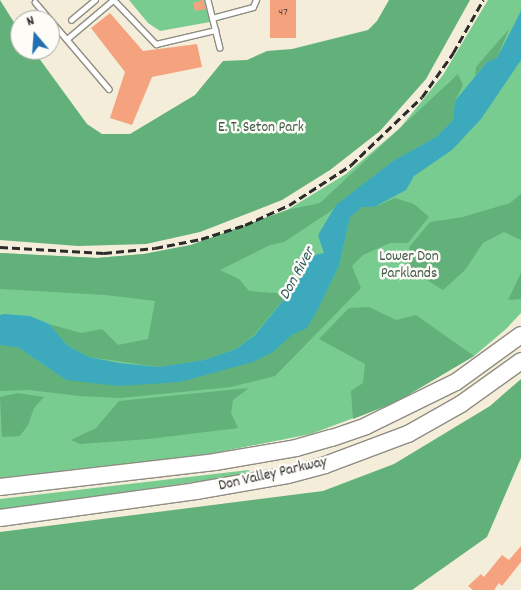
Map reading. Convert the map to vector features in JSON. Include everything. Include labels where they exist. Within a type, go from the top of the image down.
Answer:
[{"type":"highway","name":"Don Valley Parkway","points":[[0,487],[215,462],[296,448],[332,438],[366,426],[448,387],[521,335]]},
{"type":"highway","name":"Don Valley Parkway","points":[[0,518],[196,491],[288,475],[325,465],[414,430],[460,404],[521,361]]},
{"type":"lane","points":[[71,20],[95,0]]},
{"type":"lane","points":[[67,39],[113,0],[156,44],[215,30]]},
{"type":"lane","points":[[208,0],[220,48]]},
{"type":"lane","points":[[212,18],[253,7],[256,0]]},
{"type":"lane","points":[[36,2],[109,89]]},
{"type":"green space","name":"E. T. Seton Park","points":[[0,0],[10,16],[10,60],[40,60],[87,124],[102,134],[130,134],[195,95],[223,61],[247,60],[267,51],[292,49],[368,30],[377,21],[389,0],[470,0],[426,79],[380,131],[330,170],[282,200],[200,232],[146,244],[78,246],[0,240]]},
{"type":"green space","points":[[129,0],[204,0],[210,22],[160,31],[148,23]]},
{"type":"green space","name":"Lower Don Parklands","points":[[488,0],[521,0],[521,313],[506,329],[474,356],[396,402],[311,434],[204,455],[0,478],[0,253],[97,258],[144,254],[191,245],[287,210],[346,174],[400,128],[443,75]],"holes":[[[452,79],[406,139],[381,149],[437,96]]]},
{"type":"green space","points":[[509,29],[497,58],[487,62],[475,76],[476,67]]},
{"type":"green space","points":[[458,74],[463,85],[455,101],[453,120],[436,137],[393,161],[328,213],[284,242],[270,245],[220,270],[239,279],[249,291],[288,294],[254,335],[236,349],[204,360],[159,367],[89,357],[68,346],[49,324],[81,333],[102,329],[118,345],[148,339],[155,301],[106,295],[0,289],[0,253],[97,258],[144,254],[191,245],[287,210],[320,203]]},
{"type":"green space","points":[[521,194],[521,240],[504,232],[483,243],[465,270],[443,290],[422,277],[405,263],[410,246],[430,222],[463,217],[510,203]]},
{"type":"green space","points":[[395,198],[414,204],[429,217],[408,243],[390,243],[363,255],[352,266],[361,288],[275,376],[231,387],[120,398],[79,396],[29,390],[0,391],[0,345],[19,348],[66,380],[180,382],[264,357],[292,335],[307,327],[316,313],[339,266],[350,217],[362,206],[374,207]]},
{"type":"green space","points":[[521,273],[521,299],[508,300]]},
{"type":"green space","points":[[369,307],[396,320],[416,315],[474,356],[396,402],[353,419],[351,391],[363,383],[365,364],[319,339],[349,308]]},
{"type":"green space","points":[[521,379],[521,458],[487,537],[412,590],[0,590],[0,532],[323,491],[394,464],[490,406]]},
{"type":"green space","points":[[249,388],[233,400],[231,413],[238,428],[149,439],[80,444],[71,440],[96,428],[119,401]]},
{"type":"green space","points":[[18,393],[44,397],[34,408],[28,425],[20,436],[2,437],[0,397]]},
{"type":"green space","points":[[249,470],[250,473],[237,476],[0,510],[0,499]]},
{"type":"water","points":[[521,11],[521,60],[481,119],[452,150],[414,176],[406,190],[374,207],[362,207],[350,217],[339,266],[316,313],[307,328],[292,335],[273,352],[253,362],[180,382],[119,386],[66,380],[19,348],[0,345],[0,315],[4,314],[30,316],[49,324],[68,346],[89,357],[119,363],[159,367],[204,360],[236,349],[255,335],[298,282],[310,256],[324,253],[318,235],[336,205],[393,161],[436,137],[453,120],[455,101],[487,62],[497,58]]},
{"type":"building","points":[[203,0],[206,9],[195,11],[193,3]]},
{"type":"building","points":[[270,0],[296,0],[296,38],[270,38]]},
{"type":"building","points":[[110,13],[143,51],[197,44],[202,67],[152,77],[132,125],[110,118],[125,72],[91,28]]},
{"type":"building","points":[[521,546],[521,562],[502,586],[499,583],[494,590],[473,590],[468,586],[481,574],[484,577],[502,555],[509,560]]},
{"type":"railway","points":[[0,247],[104,253],[155,248],[201,239],[245,225],[289,205],[351,165],[422,97],[453,53],[483,0]]},
{"type":"water label","name":"Don River","points":[[298,274]]}]
